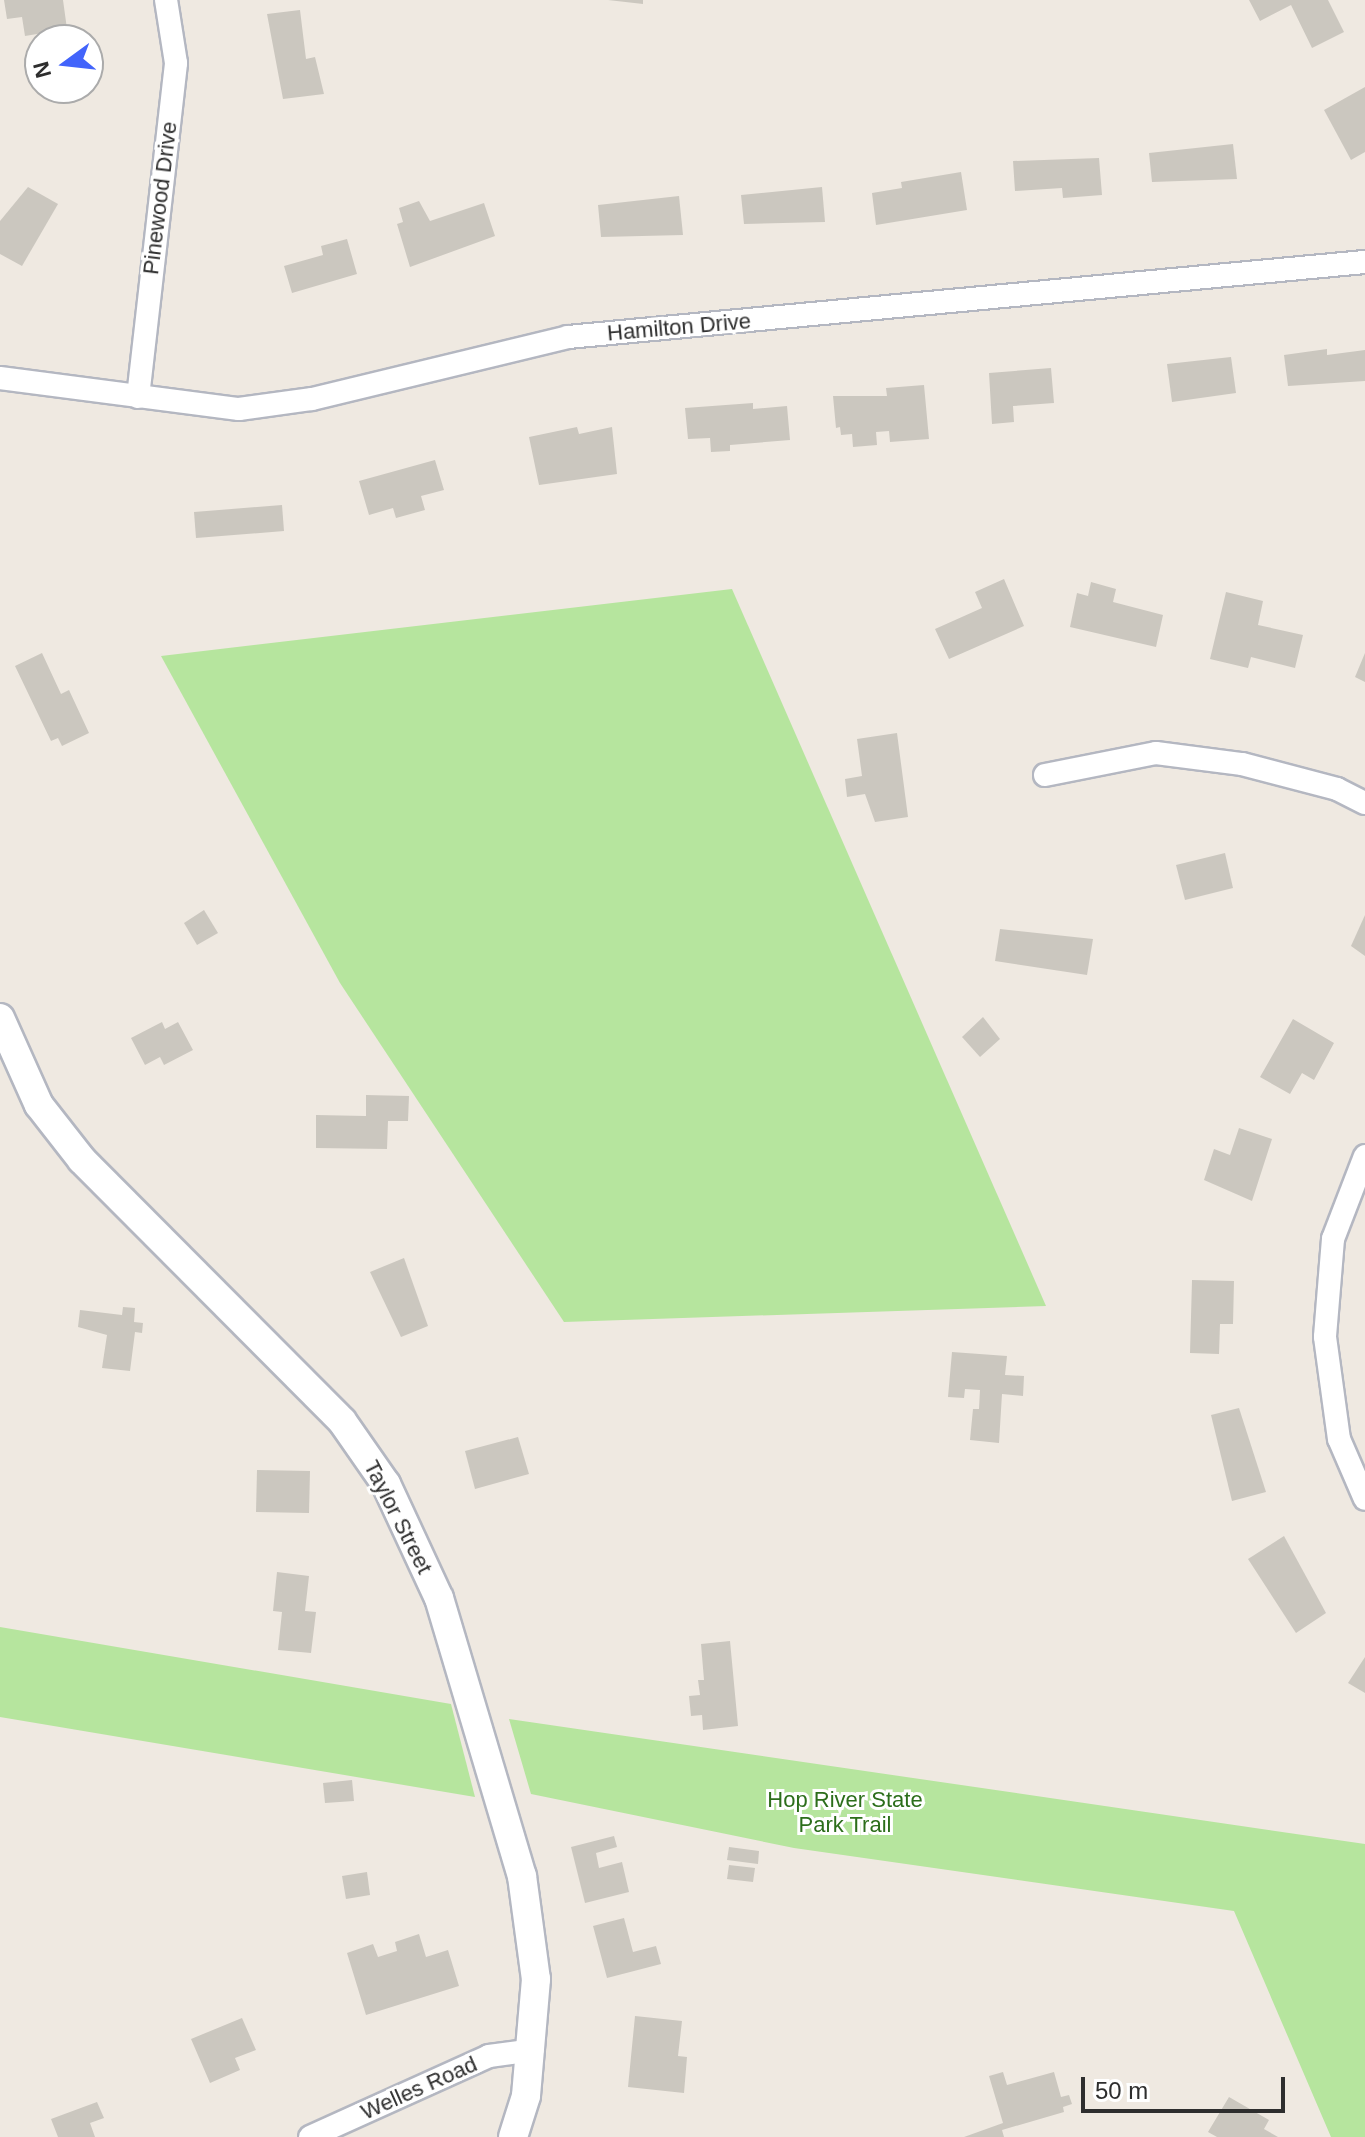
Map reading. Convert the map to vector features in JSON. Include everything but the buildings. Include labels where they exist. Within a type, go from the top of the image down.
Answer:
[{"type":"street","name":"Pinewood Drive","points":[[138,397],[176,63],[166,0]]},
{"type":"street","name":"Hamilton Drive","points":[[0,378],[239,409],[312,399],[568,337],[1365,262]]},
{"type":"street","points":[[1045,775],[1156,753],[1242,764],[1337,789],[1365,803]]},
{"type":"street","name":"Taylor Street","points":[[0,1018],[39,1105],[82,1160],[342,1421],[386,1484],[439,1598],[522,1876],[536,1979],[533,2050],[513,2137]]},
{"type":"street","points":[[1365,1156],[1333,1239],[1325,1337],[1339,1439],[1365,1499]]},
{"type":"street","name":"Welles Road","points":[[310,2137],[489,2056],[533,2050]]},
{"type":"green space","points":[[732,589],[1046,1306],[564,1322],[340,983],[161,656]]},
{"type":"green space","points":[[0,1627],[451,1704],[475,1797],[0,1717]]},
{"type":"green space","name":"Hop River State Park Trail","points":[[509,1719],[1365,1844],[1365,2137],[1331,2137],[1234,1911],[794,1848],[531,1794]]}]
